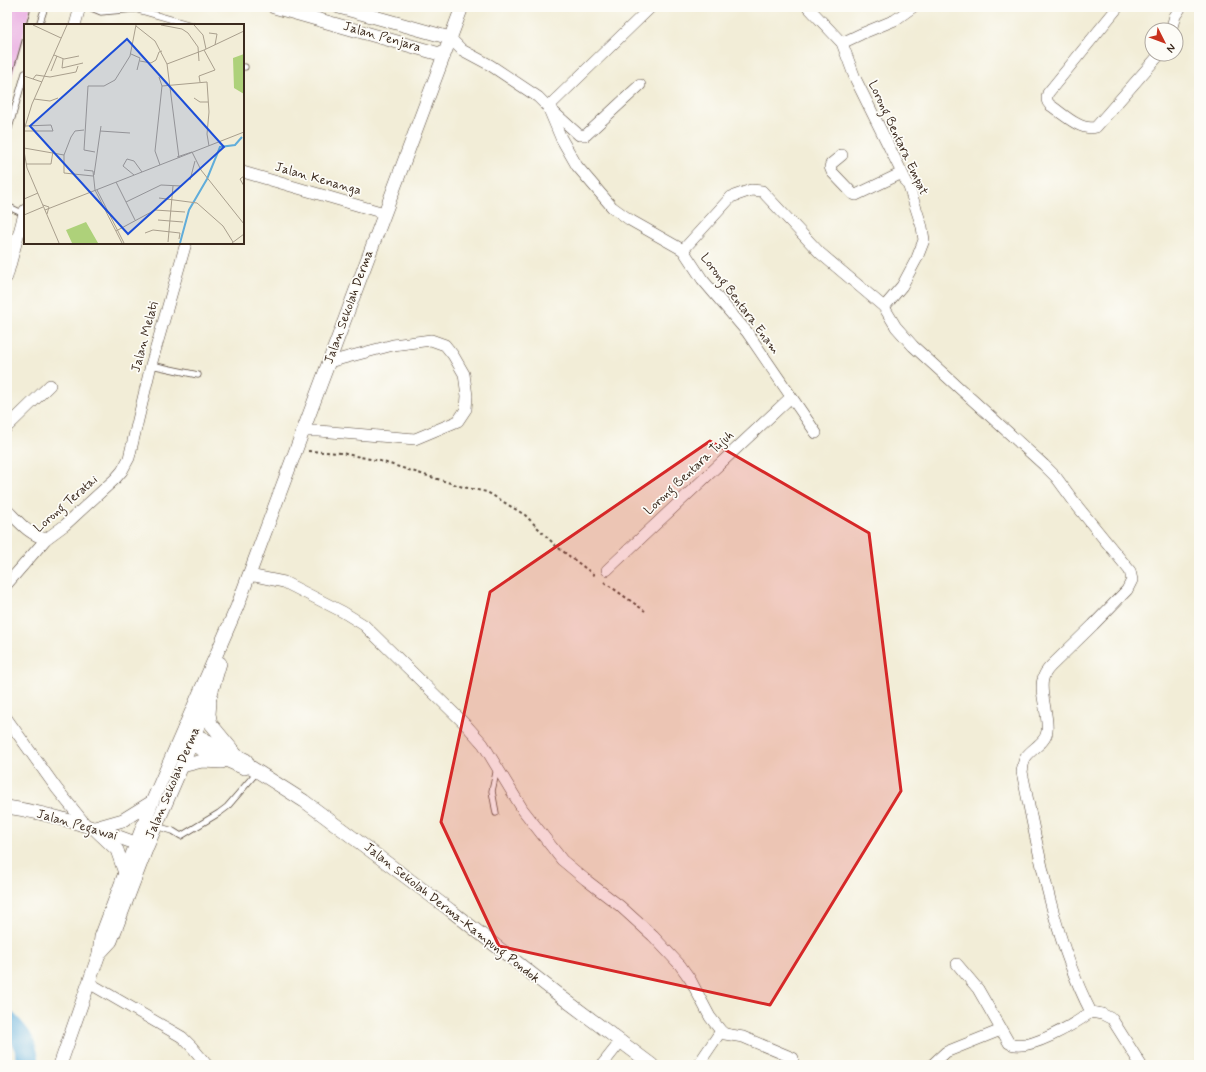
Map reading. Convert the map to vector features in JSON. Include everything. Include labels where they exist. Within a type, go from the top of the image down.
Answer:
[{"type":"street","points":[[75,24],[80,7]]},
{"type":"street","name":"Jalan Penjara","points":[[274,7],[302,10],[443,55]]},
{"type":"street","points":[[339,7],[450,38],[462,50],[490,65],[538,97],[576,134],[579,135],[586,135],[640,84]]},
{"type":"street","name":"Jalan Sekolah Derma","points":[[60,1065],[99,954],[101,936],[125,873],[142,845],[156,826],[182,766],[187,736],[237,607],[462,7]]},
{"type":"street","points":[[548,108],[651,7]]},
{"type":"street","name":"Lorong Bentara Empat","points":[[808,7],[842,43],[855,78],[902,173],[922,227],[924,240],[923,246],[902,286],[884,307]]},
{"type":"street","points":[[842,43],[895,20],[913,7]]},
{"type":"street","points":[[1118,7],[1048,93],[1046,98],[1047,102],[1078,125],[1086,128],[1096,127],[1153,62]]},
{"type":"street","points":[[1173,22],[1175,16],[1181,7]]},
{"type":"street","points":[[443,55],[462,50]]},
{"type":"street","points":[[548,108],[561,138],[577,166],[612,207],[630,220],[683,250],[731,197],[751,190],[762,192],[820,252],[884,307],[896,327],[913,346],[1032,453],[1056,477],[1132,575],[1131,584],[1127,590],[1045,673],[1042,684],[1047,719],[1047,733],[1043,741],[1026,757],[1023,763],[1022,772],[1050,899],[1060,934],[1073,972],[1091,1012]]},
{"type":"street","points":[[842,154],[831,164],[830,167],[832,172],[853,194],[856,195],[902,173]]},
{"type":"street","name":"Jalan Kenanga","points":[[244,172],[384,213]]},
{"type":"street","points":[[7,277],[24,212]]},
{"type":"street","name":"Jalan Melati","points":[[134,439],[151,365],[186,244]]},
{"type":"street","name":"Lorong Bentara Enam","points":[[683,250],[702,279],[747,332],[816,433]]},
{"type":"street","points":[[303,431],[415,439],[458,420],[466,409],[467,396],[464,374],[453,355],[445,345],[431,340],[393,345],[329,362]]},
{"type":"street","points":[[7,427],[50,385]]},
{"type":"street","name":"Lorong Bentara Tujuh","points":[[606,570],[791,397]]},
{"type":"street","name":"Lorong Teratai","points":[[7,584],[46,539],[65,525],[122,471],[129,458],[134,439]]},
{"type":"street","points":[[7,510],[29,532],[37,537],[46,539]]},
{"type":"street","points":[[249,575],[284,582],[343,612],[364,625],[466,724],[483,744],[523,810],[562,860],[620,906],[653,936],[680,965],[710,1017],[720,1031],[750,1040],[793,1058]]},
{"type":"street","name":"Jalan Sekolah Derma","points":[[99,954],[111,941],[142,845],[152,802],[211,694],[237,607]]},
{"type":"street","points":[[182,766],[202,761],[233,758],[211,724],[209,714],[211,694]]},
{"type":"street","points":[[7,719],[57,789],[90,826],[116,850],[125,873]]},
{"type":"street","name":"Jalan Sekolah Derma-Kampung Pondok","points":[[187,736],[233,758],[244,768],[253,769],[304,801],[450,910],[535,977],[652,1065]]},
{"type":"street","points":[[90,826],[123,820],[152,802]]},
{"type":"street","name":"Jalan Pegawai","points":[[7,807],[48,814],[90,826],[142,845]]},
{"type":"street","points":[[957,964],[978,989],[1001,1030],[1009,1043],[1012,1045],[1020,1046],[1044,1038],[1068,1027],[1091,1012],[1102,1014],[1112,1019],[1141,1065]]},
{"type":"street","points":[[89,983],[182,1037],[207,1065]]},
{"type":"street","points":[[932,1065],[946,1052],[1001,1030]]},
{"type":"street","points":[[698,1065],[720,1031]]},
{"type":"street","points":[[602,1065],[621,1041]]},
{"type":"lane","points":[[39,24],[44,7]]},
{"type":"lane","points":[[89,7],[101,12],[135,9],[188,24]]},
{"type":"lane","points":[[7,135],[24,77]]},
{"type":"lane","points":[[7,206],[24,212]]},
{"type":"lane","points":[[151,365],[198,375]]},
{"type":"lane","points":[[496,813],[492,791],[497,768]]},
{"type":"lane","points":[[156,826],[173,831],[181,836],[227,807],[253,769]]},
{"type":"path","points":[[295,451],[341,453],[380,461],[463,487],[487,492],[525,515],[556,546],[645,611]]},
{"type":"highlighted area","points":[[710,441],[869,533],[901,791],[770,1005],[499,946],[441,822],[490,592]]},
{"type":"building","points":[[7,7],[31,7],[26,24],[24,24],[24,34],[7,94]]},
{"type":"waterway","points":[[7,1022],[25,1046],[29,1065]]}]
